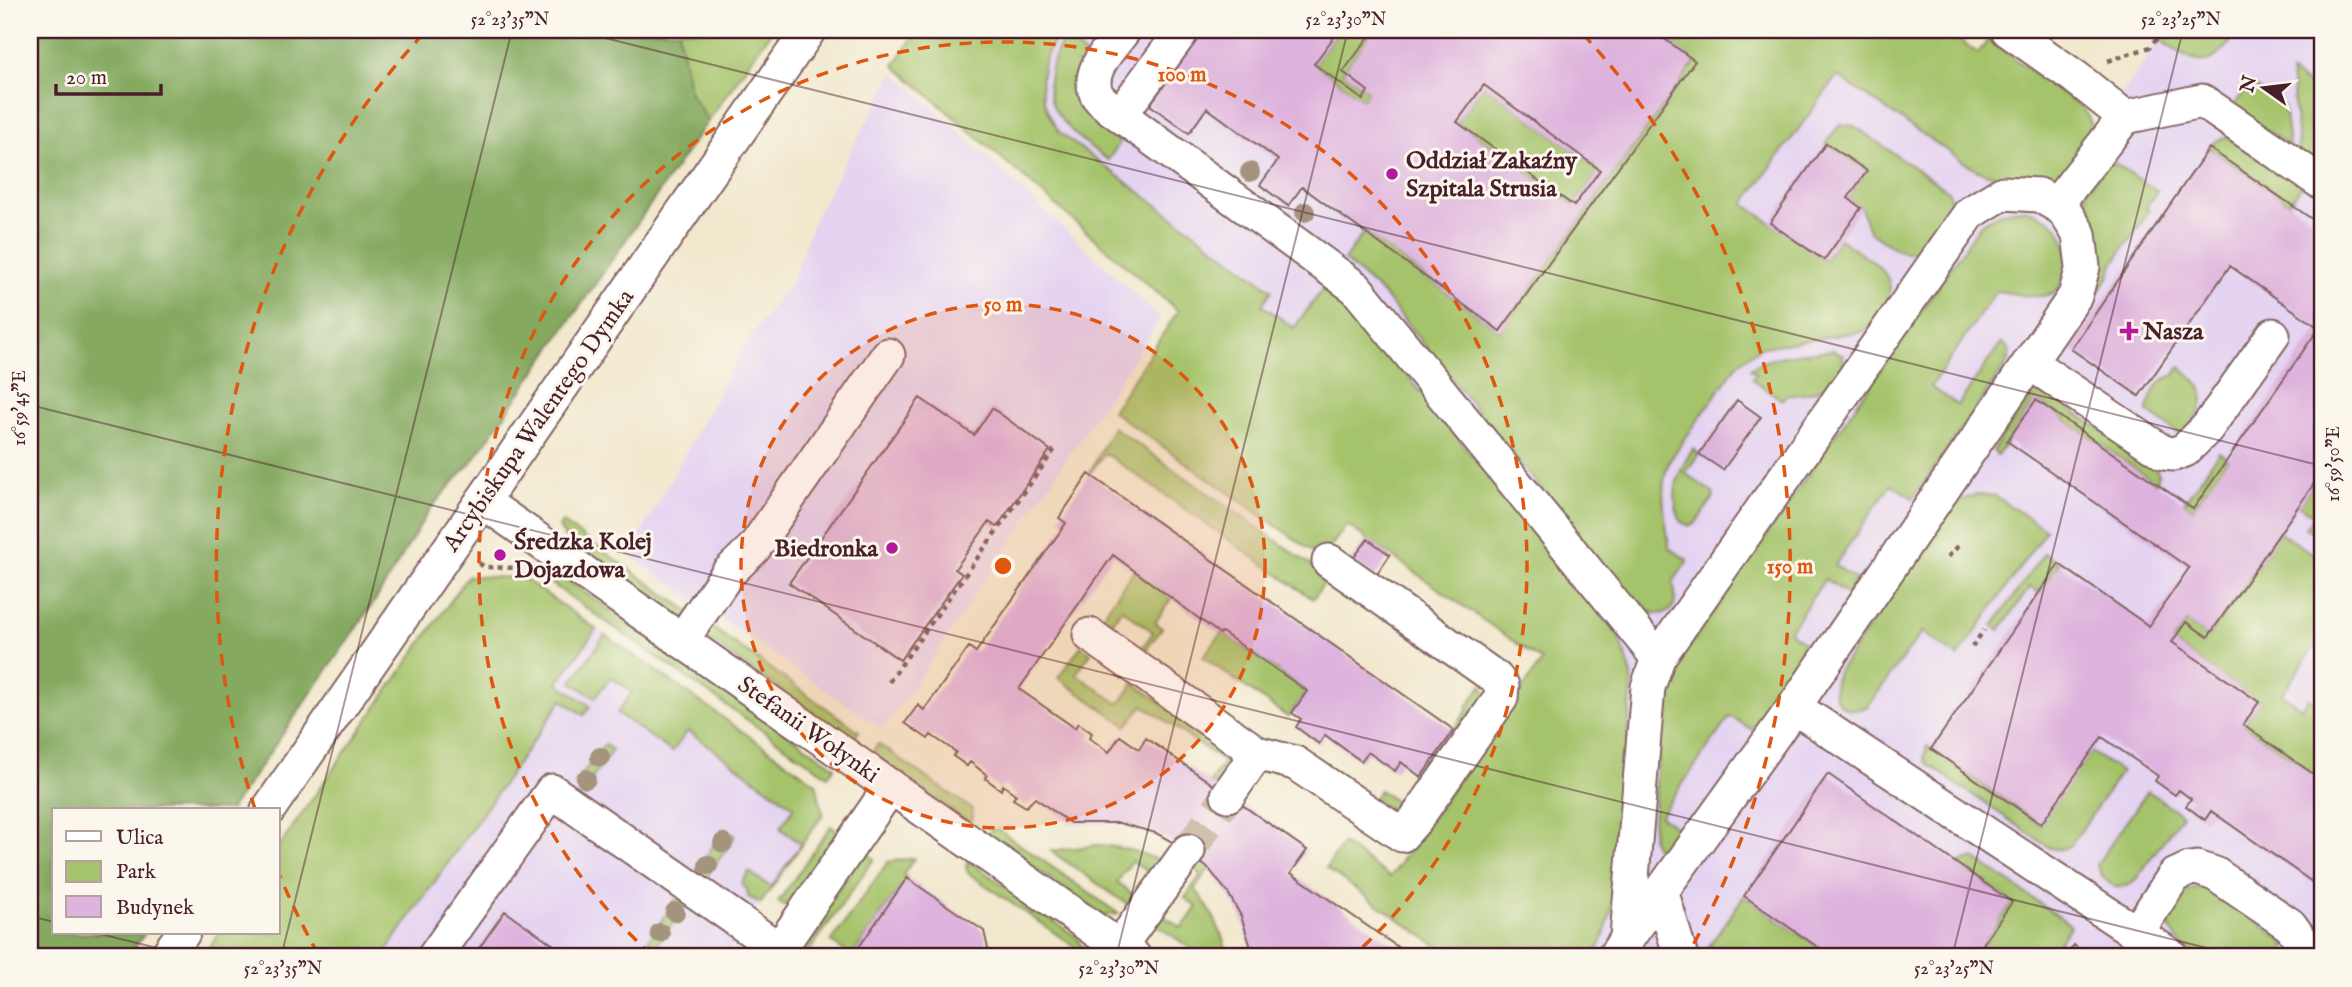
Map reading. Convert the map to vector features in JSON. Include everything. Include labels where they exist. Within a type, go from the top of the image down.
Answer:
[{"type":"street","name":"Arcybiskupa Walentego Dymka","points":[[269,808],[809,30]]},
{"type":"street","points":[[1124,30],[1098,64],[1095,81],[1098,96],[1356,289],[1658,658]]},
{"type":"street","points":[[1120,115],[1183,30]]},
{"type":"street","points":[[2008,30],[2109,104],[2202,101],[2322,183]]},
{"type":"street","points":[[2056,205],[2109,104]]},
{"type":"street","points":[[2003,193],[2039,195],[2063,209],[2080,234],[2083,267],[2076,296],[1794,707],[1620,947],[1648,687],[1658,658],[1970,213],[2003,193]]},
{"type":"street","points":[[2030,363],[2164,453],[2174,454],[2185,450],[2207,428],[2273,335]]},
{"type":"street","points":[[682,640],[729,573],[754,548],[888,355]]},
{"type":"street","name":"Stefanii Wołynki","points":[[482,501],[891,786],[1122,954]]},
{"type":"street","points":[[1090,635],[1257,753],[1294,763],[1402,835],[1501,698],[1502,686],[1496,678],[1329,561]]},
{"type":"street","points":[[1794,707],[2173,957]]},
{"type":"street","points":[[1228,795],[1257,753]]},
{"type":"street","points":[[434,957],[552,791],[777,953],[891,786]]},
{"type":"street","points":[[1122,954],[1188,851]]},
{"type":"street","points":[[2137,932],[2174,876],[2197,868],[2215,874],[2290,925],[2304,944],[2304,957]]},
{"type":"street","points":[[1661,890],[1681,957]]},
{"type":"street","points":[[166,957],[182,934]]},
{"type":"path","points":[[2109,104],[2100,64],[2150,47],[2163,30]]},
{"type":"path","points":[[889,682],[1057,446]]},
{"type":"path","points":[[1948,557],[1961,543]]},
{"type":"path","points":[[1972,647],[1984,630]]},
{"type":"shaded area","points":[[918,30],[1920,30],[2077,159],[2165,32],[2170,35],[2174,30],[2322,30],[2322,957],[1553,957],[1607,675],[894,65]]},
{"type":"shaded area","points":[[894,72],[1161,318],[914,686],[882,729],[629,555],[747,341],[793,279],[815,217]]},
{"type":"shaded area","points":[[587,622],[816,783],[823,814],[724,957],[362,957]]},
{"type":"green space","points":[[30,30],[679,30],[690,93],[708,121],[475,458],[430,509],[377,598],[231,808],[52,808],[52,934],[144,934],[128,957],[30,957]]},
{"type":"green space","points":[[679,30],[772,30],[708,121],[690,93]]},
{"type":"green space","points":[[918,30],[1061,30],[1046,56],[1041,82],[1046,107],[1060,133],[1272,290],[1262,305],[1294,328],[1325,286],[1360,317],[1618,635],[1630,668],[1632,686],[1613,905],[1602,942],[1593,957],[1453,957],[1326,868],[1343,844],[1390,877],[1542,661],[1347,525],[1322,558],[1112,411],[1178,311],[894,65]]},
{"type":"green space","points":[[1339,30],[1374,30],[1343,72],[1368,91],[1363,100],[1314,64]]},
{"type":"green space","points":[[1652,30],[1945,30],[1978,53],[1988,40],[2080,106],[2091,125],[2085,149],[2065,174],[2046,178],[1989,174],[1976,170],[1837,76],[1744,204],[1824,260],[1840,239],[1880,268],[1890,287],[1889,298],[1878,317],[1864,331],[1763,347],[1737,365],[1670,460],[1666,470],[1663,492],[1669,548],[1688,560],[1673,582],[1673,606],[1670,611],[1658,614],[1634,604],[1383,294],[1344,260],[1364,232],[1500,331],[1695,62]]},
{"type":"green space","points":[[2174,30],[2239,30],[2220,54],[2203,61],[2185,56],[2160,40],[2165,32],[2170,35]]},
{"type":"green space","points":[[1064,39],[1086,55],[1075,83],[1082,104],[1100,122],[1123,138],[1108,160],[1076,135],[1055,109],[1050,95],[1049,79]]},
{"type":"green space","points":[[2291,73],[2322,94],[2322,169],[2299,153]]},
{"type":"green space","points":[[2251,84],[2284,107],[2289,146],[2233,106]]},
{"type":"green space","points":[[1484,85],[1600,170],[1574,206],[1457,122]]},
{"type":"green space","points":[[1842,125],[1854,126],[1948,191],[1953,204],[1950,212],[1921,250],[1905,252],[1896,249],[1869,231],[1861,208],[1848,198],[1866,171],[1826,143]]},
{"type":"green space","points":[[2226,137],[2304,182],[2289,203],[2209,148]]},
{"type":"green space","points":[[2115,163],[2157,191],[2146,207],[2150,210],[2113,264],[2110,275],[2062,343],[2098,279],[2099,242],[2087,211],[2087,190],[2107,164]]},
{"type":"green space","points":[[2023,209],[2045,217],[2053,223],[2064,239],[2067,260],[2060,285],[2044,296],[1996,291],[1931,387],[1958,405],[2001,343],[2010,352],[2006,365],[1913,498],[1891,484],[1835,565],[1856,580],[1847,594],[1825,579],[1789,632],[1810,647],[1752,730],[1730,716],[1660,816],[1682,832],[1667,849],[1659,850],[1652,839],[1662,699],[1674,669],[1981,224],[2001,213]]},
{"type":"green space","points":[[1833,350],[1843,355],[1844,367],[1819,389],[1785,396],[1782,400],[1752,379],[1756,373],[1750,369],[1769,360]]},
{"type":"green space","points":[[2180,367],[2198,385],[2203,400],[2196,417],[2182,436],[2148,412],[2156,387],[2175,374]]},
{"type":"green space","points":[[2035,391],[2043,391],[2154,465],[2159,474],[2156,483],[2036,400],[1997,456],[1993,450]]},
{"type":"green space","points":[[1113,427],[1328,577],[1313,599],[1105,453],[1089,474]]},
{"type":"green space","points":[[1693,449],[1699,454],[1685,473],[1713,493],[1714,497],[1695,524],[1690,526],[1681,522],[1675,493],[1679,475]]},
{"type":"green space","points":[[2219,452],[2228,459],[2193,509],[2184,503]]},
{"type":"green space","points":[[2322,472],[2322,539],[2306,528],[2314,516],[2299,505]]},
{"type":"green space","points":[[1977,494],[1995,496],[2046,530],[1958,657],[1922,632],[1868,706],[1859,709],[1844,707],[1839,703],[1834,690],[1837,673],[1951,509],[1960,501]]},
{"type":"green space","points":[[562,522],[859,731],[853,741],[566,539],[559,527]]},
{"type":"green space","points":[[2280,533],[2322,559],[2322,636],[2282,694],[2301,708],[2309,698],[2322,708],[2322,780],[2243,725],[2258,702],[2172,642],[2186,622],[2208,637]]},
{"type":"green space","points":[[2044,553],[2059,564],[2039,593],[2030,587],[1999,631],[1993,626]]},
{"type":"green space","points":[[1134,570],[1172,597],[1155,623],[1162,628],[1142,656],[1138,654],[1153,632],[1122,609],[1106,631],[1097,624]]},
{"type":"green space","points":[[533,571],[556,572],[835,767],[828,776]]},
{"type":"green space","points":[[468,576],[523,578],[596,629],[558,683],[590,706],[584,715],[562,700],[382,957],[202,957],[218,934],[280,934],[280,845]]},
{"type":"green space","points":[[1222,632],[1307,691],[1288,717],[1203,657]]},
{"type":"green space","points":[[605,635],[816,783],[823,814],[761,903],[748,897],[747,889],[741,884],[749,872],[771,887],[801,844],[780,828],[794,807],[688,731],[672,752],[617,713],[632,692],[611,677],[595,698],[572,682]]},
{"type":"green space","points":[[1081,646],[1091,653],[1076,674],[1119,704],[1134,683],[1231,753],[1230,767],[1216,786],[1210,782],[1224,762],[1143,705],[1127,726],[1058,678]]},
{"type":"green space","points":[[1482,685],[1484,697],[1400,814],[1373,800],[1379,790],[1401,805]]},
{"type":"green space","points":[[605,744],[612,750],[583,792],[575,784]]},
{"type":"green space","points":[[878,744],[972,809],[973,818],[969,823],[872,753]]},
{"type":"green space","points":[[1927,746],[2040,824],[2091,752],[2121,772],[2071,845],[2056,849],[2050,848],[1928,764],[1924,758]]},
{"type":"green space","points":[[2148,791],[2182,815],[2134,882],[2116,886],[2102,876],[2097,864]]},
{"type":"green space","points":[[831,826],[840,833],[791,903],[783,905],[778,902]]},
{"type":"green space","points":[[725,829],[734,835],[734,838],[706,878],[696,871]]},
{"type":"green space","points":[[991,829],[999,830],[1119,914],[1103,916],[987,834]]},
{"type":"green space","points":[[1098,845],[1131,850],[1162,863],[1153,876],[1132,861],[1117,882],[1138,898],[1131,907],[1051,851]]},
{"type":"green space","points":[[865,852],[874,859],[805,957],[791,957]]},
{"type":"green space","points":[[914,858],[903,875],[907,878],[852,956],[831,942],[888,862]]},
{"type":"green space","points":[[1974,858],[2071,925],[2049,957],[1974,957],[2012,902],[1957,864]]},
{"type":"green space","points":[[1198,859],[1209,869],[1195,889],[1216,921],[1228,957],[1203,957],[1154,923],[1160,914],[1182,928],[1197,907],[1185,898],[1201,874],[1192,867]]},
{"type":"green space","points":[[969,861],[1076,937],[1088,956],[968,873],[966,866]]},
{"type":"green space","points":[[2193,888],[2216,892],[2283,941],[2288,957],[2199,957],[2180,944],[2168,925],[2168,912],[2182,893]]},
{"type":"green space","points":[[1744,896],[1832,957],[1735,957],[1721,947],[1707,949]]},
{"type":"green space","points":[[677,898],[686,906],[656,946],[648,940]]},
{"type":"building","name":"Oddział Zakaźny Szpitala Strusia","points":[[1204,30],[1339,30],[1314,64],[1363,100],[1368,91],[1343,72],[1374,30],[1652,30],[1695,61],[1500,331],[1302,187],[1288,206],[1260,185],[1278,160],[1207,108],[1189,133],[1150,105]],"holes":[[[1484,85],[1600,170],[1574,206],[1457,122]]]},
{"type":"building","points":[[1826,143],[1867,171],[1848,198],[1861,208],[1824,260],[1770,223]]},
{"type":"building","points":[[2209,148],[2322,226],[2322,472],[2208,637],[2186,622],[2172,642],[2259,702],[2243,725],[2322,780],[2322,889],[2211,811],[2205,820],[2186,806],[2191,799],[2179,790],[2175,795],[2155,781],[2158,776],[2102,737],[2041,824],[1931,749],[2059,564],[2149,626],[2189,568],[2007,441],[2036,400],[2193,509],[2319,328],[2230,266],[2139,396],[2071,349]]},
{"type":"building","name":"Biedronka","points":[[920,398],[974,435],[992,408],[1050,450],[997,527],[989,522],[955,569],[962,574],[900,660],[789,583]]},
{"type":"building","points":[[1737,400],[1761,417],[1723,470],[1699,454]]},
{"type":"building","points":[[1089,474],[1454,730],[1421,777],[1401,762],[1395,771],[1368,752],[1361,761],[1325,735],[1319,744],[1296,727],[1301,719],[1292,713],[1307,691],[1222,632],[1220,634],[1113,555],[1019,689],[1075,728],[1078,723],[1092,733],[1089,738],[1109,752],[1120,736],[1139,749],[1146,738],[1307,850],[1291,873],[1412,957],[1254,957],[1241,916],[1228,893],[1209,869],[1176,844],[1156,833],[1119,823],[1070,823],[1035,798],[1026,807],[1013,799],[1016,795],[1003,785],[1001,790],[970,762],[967,766],[953,756],[956,752],[931,735],[928,739],[905,723],[918,705],[924,710],[969,647],[976,652],[1066,523],[1059,518]]},
{"type":"building","points":[[1368,539],[1390,555],[1375,577],[1352,560]]},
{"type":"building","points":[[1828,774],[2012,902],[1974,957],[1832,957],[1744,896]]},
{"type":"building","points":[[907,878],[984,931],[990,957],[852,957]]},
{"type":"building","points":[[505,911],[571,957],[473,957]]},
{"type":"building","points":[[2074,945],[2083,952],[2091,957],[2066,957]]},
{"type":"tunnel","points":[[1188,851],[1228,795]]},
{"type":"place","name":"Oddział Zakaźny Szpitala Strusia","points":[[1392,174]]},
{"type":"place","name":"Nasza","points":[[2129,331]]},
{"type":"place","name":"Biedronka","points":[[892,548]]},
{"type":"place","name":"Średzka Kolej Dojazdowa","points":[[500,555]]}]
